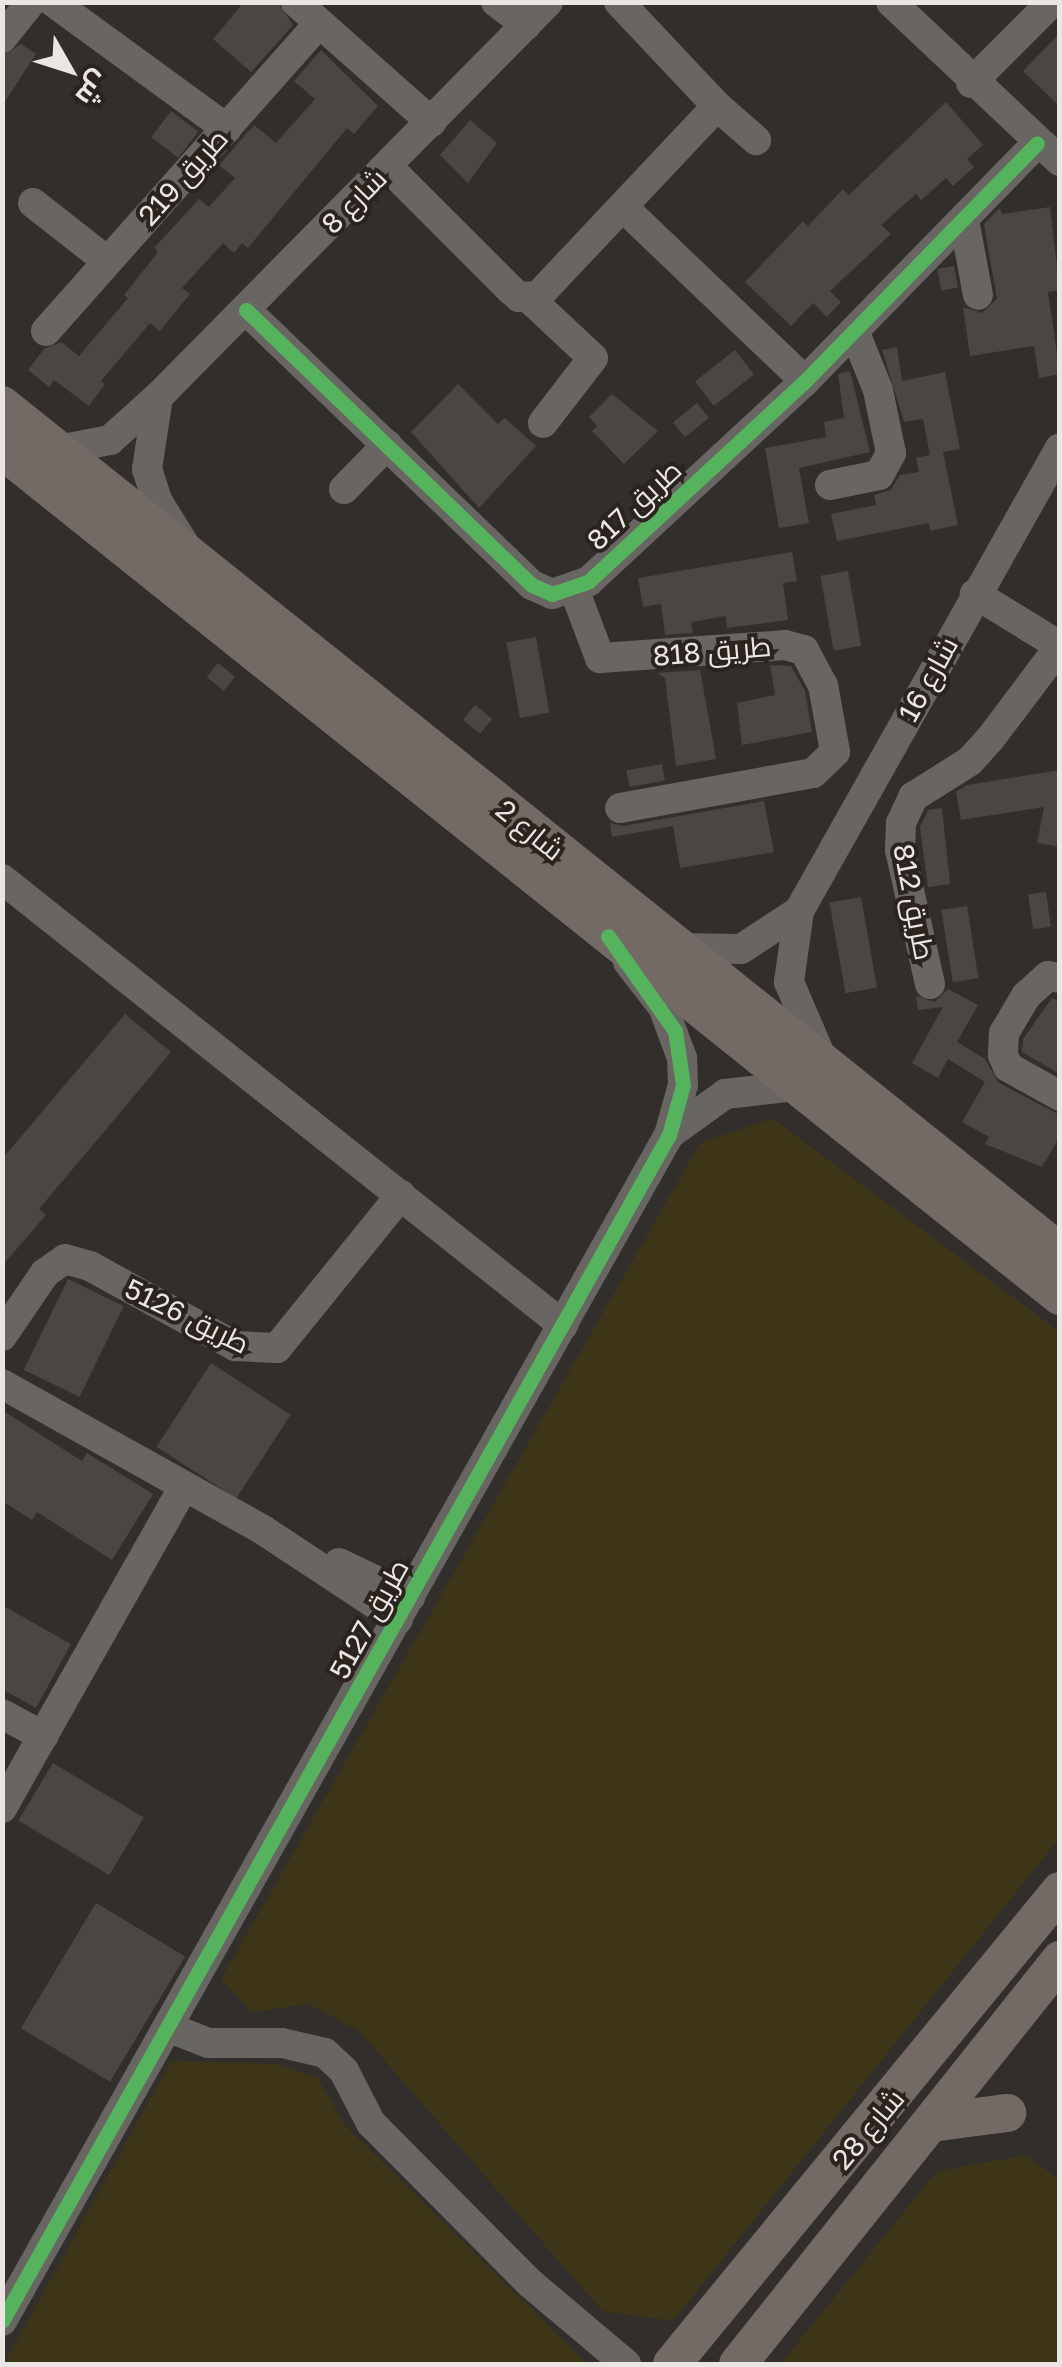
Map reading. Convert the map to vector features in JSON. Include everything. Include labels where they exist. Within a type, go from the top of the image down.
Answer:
[{"type":"main road","name":"شارع 2","points":[[2,406],[32,466],[608,936],[1060,1252]]},
{"type":"main road","name":"شارع 2","points":[[2,450],[189,550],[673,948],[1060,1296]]},
{"type":"main road","name":"شارع 28","points":[[673,2363],[1060,1891]]},
{"type":"main road","name":"شارع 28","points":[[738,2364],[1060,1960]]},
{"type":"main road","points":[[931,2053],[965,2081]]},
{"type":"main road","points":[[931,2123],[1007,2113]]},
{"type":"street","points":[[2,38],[31,2]]},
{"type":"street","points":[[53,2],[226,129]]},
{"type":"street","points":[[296,2],[431,122]]},
{"type":"street","points":[[496,2],[526,25]]},
{"type":"street","name":"شارع 8","points":[[32,466],[110,440],[246,310],[548,2]]},
{"type":"street","points":[[618,2],[717,106],[756,140]]},
{"type":"street","points":[[891,2],[971,83],[1048,152]]},
{"type":"street","points":[[971,83],[1052,2]]},
{"type":"street","name":"طريق 219","points":[[46,332],[319,24]]},
{"type":"street","points":[[530,298],[623,207],[717,106]]},
{"type":"street","name":"طريق 817","points":[[574,588],[856,334],[964,220],[1048,152]]},
{"type":"street","points":[[388,167],[510,290],[530,298],[592,358],[543,423]]},
{"type":"street","points":[[33,203],[106,261]]},
{"type":"street","points":[[623,207],[805,381]]},
{"type":"street","points":[[964,220],[978,295]]},
{"type":"street","points":[[246,310],[532,585],[552,594],[574,588]]},
{"type":"street","points":[[830,485],[879,475],[889,464],[878,390],[856,334]]},
{"type":"street","points":[[158,396],[147,468],[158,502],[189,550]]},
{"type":"street","points":[[344,490],[387,445]]},
{"type":"street","name":"شارع 16","points":[[810,1074],[789,982],[798,911],[1060,448]]},
{"type":"street","name":"طريق 818","points":[[574,588],[600,658],[785,645],[804,650],[823,685],[835,752],[812,773],[620,808]]},
{"type":"street","name":"طريق 812","points":[[930,984],[900,850],[901,823],[913,797],[970,761],[990,739],[1060,646],[975,594]]},
{"type":"street","points":[[2,879],[563,1325]]},
{"type":"street","name":"شارع 16","points":[[673,948],[740,949],[798,911]]},
{"type":"street","name":"طريق 5127","points":[[2,2322],[14,2276],[170,2028],[669,1135],[683,1085],[675,1031],[608,936]]},
{"type":"street","points":[[1060,978],[1048,976],[1026,996],[1004,1033],[1003,1055],[1008,1067],[1060,1096]]},
{"type":"street","name":"طريق 5127","points":[[669,1135],[725,1094],[810,1074]]},
{"type":"street","name":"طريق 5126","points":[[2,1336],[46,1273],[66,1259],[90,1266],[234,1346],[277,1348],[401,1196]]},
{"type":"street","points":[[2,1384],[404,1608]]},
{"type":"street","points":[[2,1808],[184,1486]]},
{"type":"street","points":[[2,1714],[43,1736]]},
{"type":"street","points":[[170,2028],[208,2043],[282,2042],[325,2053],[344,2071],[371,2123],[530,2283],[625,2362],[673,2363]]},
{"type":"sand","points":[[772,1118],[1059,1331],[1059,1839],[673,2321],[602,2311],[359,2031],[308,2004],[252,2012],[221,1979],[700,1143]]},
{"type":"sand","points":[[171,2061],[279,2064],[318,2078],[345,2125],[587,2364],[4,2364]]},
{"type":"sand","points":[[1027,2155],[1059,2180],[1059,2364],[780,2364],[937,2171]]},
{"type":"building","points":[[244,2],[278,2],[293,25],[251,72],[213,39]]},
{"type":"building","points":[[1060,33],[1060,107],[1023,71]]},
{"type":"building","points":[[21,44],[36,54],[2,106],[2,56]]},
{"type":"building","points":[[321,50],[378,106],[354,134],[347,128],[248,248],[242,243],[234,253],[223,243],[182,288],[190,294],[160,331],[150,323],[101,381],[105,384],[89,406],[54,380],[49,387],[28,370],[44,349],[61,342],[79,356],[128,298],[124,295],[158,252],[154,248],[199,199],[209,207],[235,178],[219,165],[254,125],[276,143],[315,99],[294,81]]},
{"type":"building","points":[[946,102],[983,145],[967,159],[974,167],[953,186],[946,178],[921,200],[916,194],[881,225],[891,234],[830,291],[841,302],[827,317],[813,303],[791,326],[745,282],[803,221],[808,226],[843,189],[849,195]]},
{"type":"building","points":[[171,111],[198,131],[178,158],[151,137]]},
{"type":"building","points":[[470,120],[497,143],[468,183],[440,155]]},
{"type":"building","points":[[1050,207],[1060,290],[1048,292],[1060,374],[1039,378],[1034,346],[970,356],[963,307],[982,313],[997,299],[984,224],[1000,208],[1002,214]]},
{"type":"building","points":[[954,266],[958,288],[941,291],[937,269]]},
{"type":"building","points":[[897,347],[902,381],[945,372],[960,449],[943,452],[958,525],[930,531],[929,523],[837,541],[831,514],[876,505],[874,495],[891,490],[900,475],[919,472],[916,458],[930,455],[923,419],[904,422],[882,350]]},
{"type":"building","points":[[735,350],[754,374],[714,406],[695,381]]},
{"type":"building","points":[[850,371],[870,452],[799,468],[809,523],[779,528],[765,448],[826,437],[824,422],[844,418],[838,374]]},
{"type":"building","points":[[458,384],[498,424],[505,418],[536,446],[479,508],[411,432]]},
{"type":"building","points":[[612,394],[658,431],[624,464],[592,431],[597,426],[589,417]]},
{"type":"building","points":[[697,403],[709,418],[685,437],[673,423]]},
{"type":"building","points":[[792,552],[797,581],[783,583],[788,620],[727,628],[726,616],[691,622],[693,633],[665,635],[661,604],[643,607],[638,578]]},
{"type":"building","points":[[848,571],[861,646],[834,651],[820,576]]},
{"type":"building","points":[[536,637],[549,713],[520,718],[506,642]]},
{"type":"building","points":[[218,663],[235,677],[224,691],[207,677]]},
{"type":"building","points":[[770,665],[791,666],[805,691],[812,732],[742,745],[737,703],[775,695]]},
{"type":"building","points":[[700,670],[716,759],[676,766],[665,678],[657,673]]},
{"type":"building","points":[[475,705],[492,719],[480,734],[463,720]]},
{"type":"building","points":[[662,764],[665,781],[629,787],[627,770]]},
{"type":"building","points":[[1060,770],[1060,847],[1037,843],[1044,807],[961,820],[956,792],[967,785]]},
{"type":"building","points":[[764,801],[774,852],[680,868],[673,826],[612,837],[610,823],[623,826]]},
{"type":"building","points":[[942,808],[950,884],[928,887],[920,827],[928,810]]},
{"type":"building","points":[[1046,892],[1051,927],[1033,929],[1028,895]]},
{"type":"building","points":[[861,897],[877,988],[845,993],[829,903]]},
{"type":"building","points":[[967,906],[978,978],[953,982],[941,910]]},
{"type":"building","points":[[948,989],[978,1005],[957,1042],[985,1059],[999,1083],[1060,1115],[1060,1136],[1042,1167],[985,1144],[989,1137],[962,1122],[985,1082],[948,1059],[938,1078],[912,1063],[943,1007],[918,1010],[916,996],[935,1002]]},
{"type":"building","points":[[1052,998],[1060,1002],[1060,1074],[1022,1052],[1023,1039]]},
{"type":"building","points":[[125,1014],[171,1052],[39,1209],[46,1215],[2,1266],[2,1159]]},
{"type":"building","points":[[68,1279],[124,1306],[79,1397],[24,1370]]},
{"type":"building","points":[[211,1363],[291,1415],[236,1499],[157,1447]]},
{"type":"building","points":[[2,1410],[82,1461],[87,1453],[153,1494],[112,1560],[37,1512],[32,1520],[2,1501]]},
{"type":"building","points":[[2,1605],[71,1644],[36,1708],[2,1689]]},
{"type":"building","points":[[53,1763],[144,1818],[109,1875],[18,1820]]},
{"type":"building","points":[[96,1903],[185,1957],[110,2082],[21,2028]]},
{"type":"cycle path","points":[[246,310],[532,585],[552,594],[589,581],[805,381],[1037,143]]},
{"type":"cycle path","points":[[2,2321],[669,1135],[683,1085],[675,1031],[608,936]]}]
